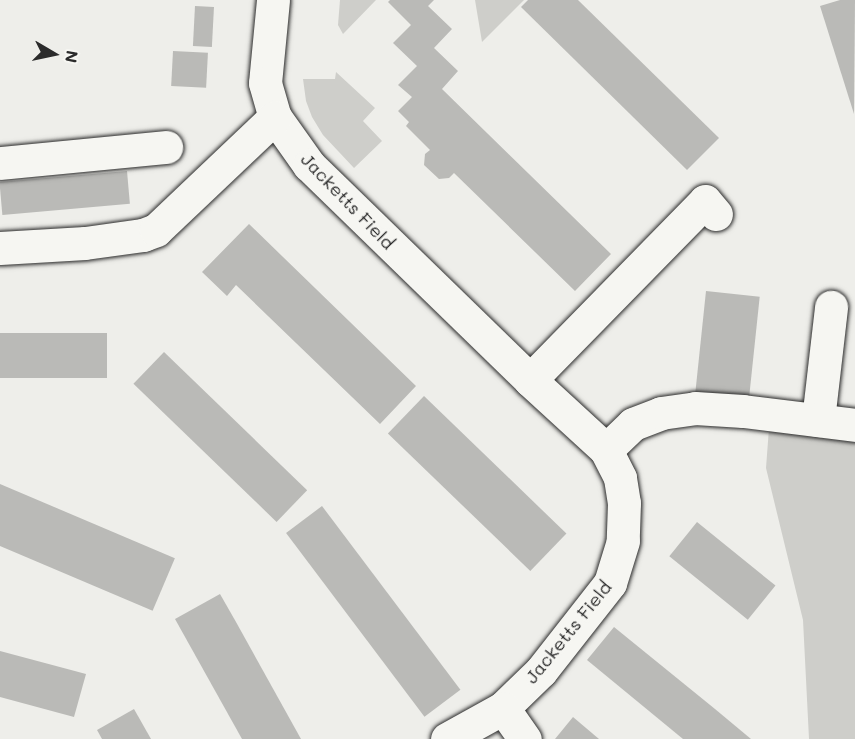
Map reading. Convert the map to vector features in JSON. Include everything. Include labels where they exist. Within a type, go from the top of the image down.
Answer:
[{"type":"street","name":"Jacketts Field","points":[[273,0],[265,83],[275,117],[309,165],[530,380],[606,450],[620,478],[624,503],[623,541],[610,583],[541,671],[503,708],[447,739]]},
{"type":"street","points":[[0,248],[85,243],[143,235],[156,230],[275,117]]},
{"type":"street","points":[[0,164],[166,147]]},
{"type":"street","points":[[530,380],[705,201],[716,213]]},
{"type":"street","points":[[818,420],[831,307]]},
{"type":"street","points":[[606,450],[633,424],[661,413],[695,408],[855,425]]},
{"type":"street","points":[[503,708],[525,739]]},
{"type":"shaded area","points":[[340,0],[376,0],[343,34],[338,25]]},
{"type":"shaded area","points":[[475,0],[524,0],[482,42]]},
{"type":"shaded area","points":[[336,72],[375,108],[363,121],[382,141],[354,168],[323,135],[306,101],[303,79],[335,79]]},
{"type":"shaded area","points":[[769,428],[855,439],[855,739],[809,739],[803,620],[766,468]]},
{"type":"building","points":[[390,0],[434,0],[428,6],[452,29],[434,48],[458,71],[442,89],[611,254],[575,291],[454,173],[449,178],[439,179],[424,165],[425,154],[430,150],[406,126],[409,122],[398,111],[412,97],[398,85],[417,66],[393,43],[411,25],[388,2]]},
{"type":"building","points":[[528,0],[578,0],[719,138],[687,170],[521,7]]},
{"type":"building","points":[[840,0],[855,0],[854,114],[820,6]]},
{"type":"building","points":[[195,6],[214,7],[212,47],[193,46]]},
{"type":"building","points":[[173,51],[208,53],[206,88],[171,86]]},
{"type":"building","points":[[127,171],[130,204],[2,215],[0,182]]},
{"type":"building","points":[[249,224],[416,386],[380,424],[236,285],[227,296],[202,272]]},
{"type":"building","points":[[706,291],[760,297],[749,402],[695,396]]},
{"type":"building","points":[[0,333],[107,333],[107,378],[0,378]]},
{"type":"building","points":[[164,352],[307,490],[277,522],[133,384]]},
{"type":"building","points":[[424,396],[566,534],[530,571],[388,433]]},
{"type":"building","points":[[0,484],[175,558],[153,611],[0,546]]},
{"type":"building","points":[[322,506],[460,690],[424,717],[286,533]]},
{"type":"building","points":[[697,522],[775,586],[748,620],[669,556]]},
{"type":"building","points":[[220,594],[301,739],[242,739],[223,705],[175,619]]},
{"type":"building","points":[[614,627],[751,739],[683,739],[587,660]]},
{"type":"building","points":[[0,651],[86,674],[74,717],[0,697]]},
{"type":"building","points":[[134,709],[151,739],[102,739],[97,730]]},
{"type":"building","points":[[573,717],[599,739],[555,739]]}]
